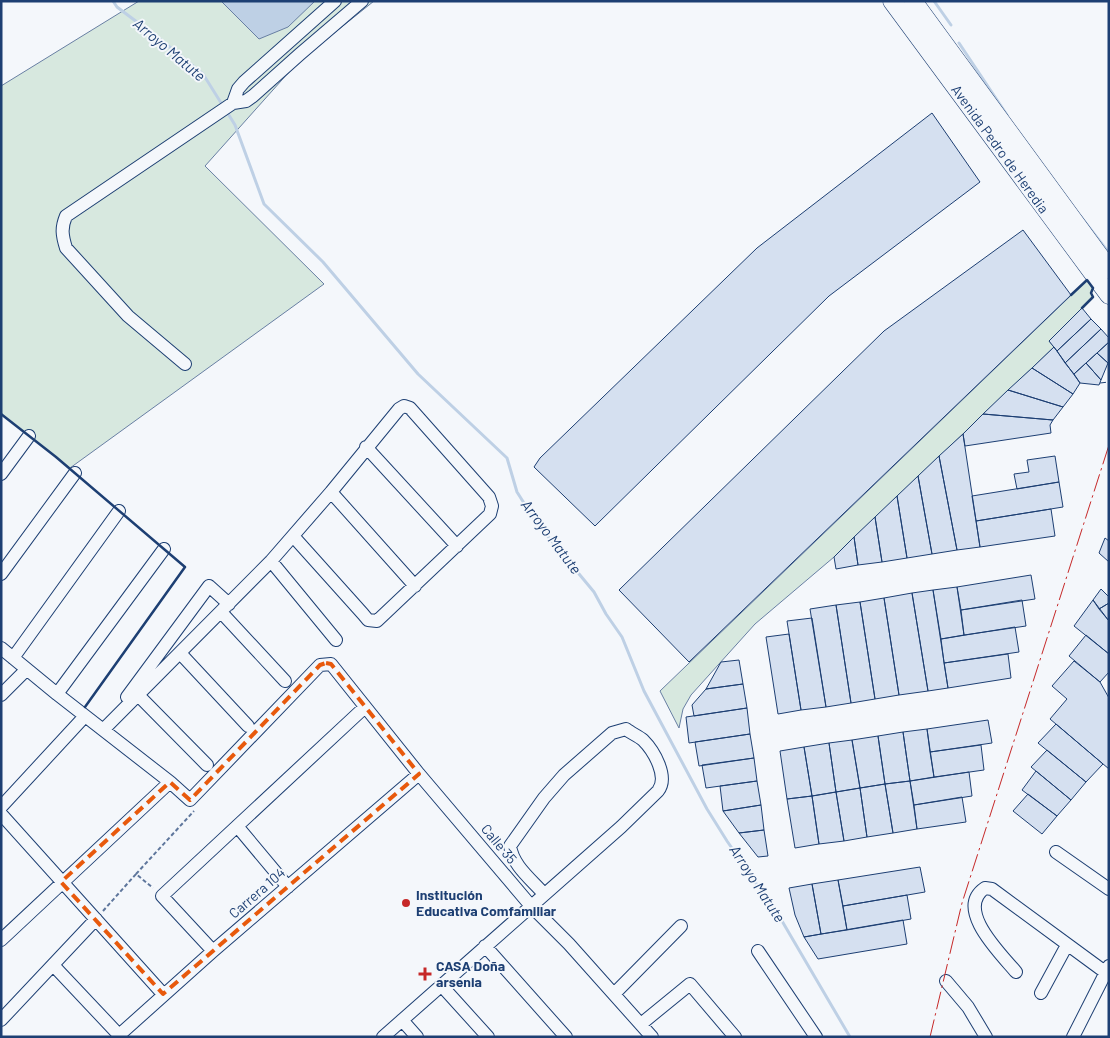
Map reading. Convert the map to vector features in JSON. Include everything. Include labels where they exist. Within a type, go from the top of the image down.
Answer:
[{"type":"highway","name":"Avenida Pedro de Heredia","points":[[892,1],[1109,295]]},
{"type":"highway","name":"Avenida Pedro de Heredia","points":[[913,1],[1109,269]]},
{"type":"street","points":[[231,105],[238,89],[244,82],[335,1]]},
{"type":"street","points":[[185,364],[128,316],[66,248],[62,235],[62,226],[66,216],[231,105],[246,101],[253,96],[362,1]]},
{"type":"street","points":[[104,729],[271,562],[293,536],[331,492],[366,447],[399,409],[404,406],[410,408],[489,497],[492,506],[490,514],[377,621],[368,620],[293,536]]},
{"type":"street","points":[[1,474],[29,436]]},
{"type":"street","points":[[366,447],[457,546]]},
{"type":"street","points":[[1,574],[75,473]]},
{"type":"street","points":[[331,492],[415,586]]},
{"type":"street","points":[[13,658],[119,511]]},
{"type":"street","points":[[57,694],[164,549]]},
{"type":"street","points":[[271,562],[336,640]]},
{"type":"street","points":[[104,729],[209,586],[285,681]]},
{"type":"street","points":[[1,648],[190,800]]},
{"type":"street","points":[[180,653],[248,726]]},
{"type":"street","name":"Calle 35","points":[[190,800],[320,664],[331,664],[419,774],[531,906],[569,944],[652,1037]]},
{"type":"street","points":[[1,695],[26,670]]},
{"type":"street","points":[[138,695],[207,766]]},
{"type":"street","points":[[213,950],[162,896],[365,707]]},
{"type":"street","points":[[1,807],[86,716]]},
{"type":"street","points":[[383,1037],[621,827],[661,786],[660,768],[656,757],[643,740],[626,729],[612,733],[564,775],[544,798],[510,846],[511,856],[517,865],[544,894]]},
{"type":"street","name":"Carrera 104","points":[[118,1036],[213,950],[419,774]]},
{"type":"street","points":[[1,940],[170,782]]},
{"type":"street","points":[[1,814],[164,994]]},
{"type":"street","points":[[236,826],[288,886]]},
{"type":"street","points":[[1056,852],[1109,890]]},
{"type":"street","points":[[1016,972],[984,933],[976,917],[975,902],[978,892],[985,888],[992,889],[1067,944],[1107,969],[1074,1037]]},
{"type":"street","points":[[1,1020],[96,919]]},
{"type":"street","points":[[614,994],[680,926]]},
{"type":"street","points":[[1041,994],[1067,944]]},
{"type":"street","points":[[485,946],[566,1037]]},
{"type":"street","points":[[758,951],[816,1037]]},
{"type":"street","points":[[53,965],[118,1036]]},
{"type":"street","points":[[946,981],[968,1007],[986,1037]]},
{"type":"street","points":[[641,1024],[690,984],[735,1037]]},
{"type":"street","points":[[441,985],[488,1037]]},
{"type":"street","points":[[402,1020],[417,1037]]},
{"type":"path","points":[[96,919],[197,807],[190,800]]},
{"type":"path","points":[[136,874],[162,896]]},
{"type":"highlighted area","points":[[326,663],[331,664],[419,774],[163,994],[61,882],[170,782],[190,800],[320,665]]},
{"type":"shaded area","points":[[139,1],[374,1],[298,62],[205,166],[324,284],[70,468],[1,414],[1,86]]},
{"type":"shaded area","points":[[1087,280],[1093,288],[1091,293],[1093,297],[1049,341],[1054,347],[834,557],[755,624],[691,695],[683,709],[679,728],[660,691]]},
{"type":"water","points":[[221,1],[315,1],[288,27],[259,39]]},
{"type":"building","points":[[932,113],[980,182],[829,296],[595,526],[534,467],[540,458],[757,248]]},
{"type":"building","points":[[1023,230],[1071,295],[689,662],[619,590],[884,331]]},
{"type":"building","points":[[1082,308],[1091,319],[1057,351],[1049,341]]},
{"type":"building","points":[[1091,319],[1101,329],[1065,363],[1057,351]]},
{"type":"building","points":[[1101,329],[1109,338],[1109,342],[1074,374],[1065,363]]},
{"type":"building","points":[[1109,342],[1109,361],[1108,363],[1097,353]]},
{"type":"building","points":[[1054,347],[1080,383],[1073,394],[1032,368]]},
{"type":"building","points":[[1097,353],[1108,363],[1101,380],[1086,363]]},
{"type":"building","points":[[1086,363],[1101,380],[1099,385],[1080,383],[1074,374]]},
{"type":"building","points":[[1032,368],[1073,394],[1063,407],[1008,390]]},
{"type":"building","points":[[1008,390],[1063,407],[1053,420],[983,414]]},
{"type":"building","points":[[983,414],[1053,420],[1050,425],[1051,433],[965,446],[963,434]]},
{"type":"building","points":[[963,434],[980,547],[957,550],[939,456]]},
{"type":"building","points":[[939,456],[957,550],[932,554],[918,476]]},
{"type":"building","points":[[1055,456],[1059,482],[1017,489],[1014,474],[1029,472],[1027,460]]},
{"type":"building","points":[[918,476],[932,554],[907,558],[897,496]]},
{"type":"building","points":[[1059,482],[1063,507],[976,521],[972,496]]},
{"type":"building","points":[[897,496],[907,558],[882,562],[875,517]]},
{"type":"building","points":[[1051,509],[1055,536],[980,547],[976,521]]},
{"type":"building","points":[[875,517],[882,562],[858,565],[854,537]]},
{"type":"building","points":[[854,537],[858,565],[836,569],[834,557]]},
{"type":"building","points":[[1105,538],[1109,541],[1109,562],[1099,553]]},
{"type":"building","points":[[1031,575],[1035,599],[961,610],[957,587]]},
{"type":"building","points":[[957,587],[964,635],[941,639],[933,590]]},
{"type":"building","points":[[1101,589],[1109,597],[1109,603],[1099,609],[1093,600]]},
{"type":"building","points":[[933,590],[948,688],[928,691],[912,593]]},
{"type":"building","points":[[912,593],[928,691],[899,695],[884,598]]},
{"type":"building","points":[[884,598],[899,695],[875,699],[860,602]]},
{"type":"building","points":[[1022,600],[1026,626],[964,635],[961,610]]},
{"type":"building","points":[[1093,600],[1109,621],[1109,654],[1074,626]]},
{"type":"building","points":[[860,602],[875,699],[851,703],[836,605]]},
{"type":"building","points":[[1109,603],[1109,621],[1099,609]]},
{"type":"building","points":[[836,605],[851,703],[826,707],[810,609]]},
{"type":"building","points":[[812,618],[826,707],[801,710],[787,621]]},
{"type":"building","points":[[1015,627],[1019,652],[944,663],[941,639]]},
{"type":"building","points":[[789,634],[801,710],[778,714],[766,637]]},
{"type":"building","points":[[1086,635],[1109,654],[1109,672],[1100,682],[1069,656]]},
{"type":"building","points":[[1008,654],[1011,678],[948,688],[944,663]]},
{"type":"building","points":[[739,660],[743,684],[706,689],[721,662]]},
{"type":"building","points":[[1074,661],[1100,682],[1109,698],[1109,769],[1050,719],[1067,699],[1052,686]]},
{"type":"building","points":[[743,684],[747,708],[694,716],[692,705],[706,689]]},
{"type":"building","points":[[747,708],[750,734],[689,743],[686,717]]},
{"type":"building","points":[[988,720],[992,743],[930,752],[927,729]]},
{"type":"building","points":[[1056,724],[1103,764],[1086,782],[1038,743]]},
{"type":"building","points":[[927,729],[934,777],[910,781],[903,732]]},
{"type":"building","points":[[903,732],[910,781],[885,784],[878,736]]},
{"type":"building","points":[[750,734],[754,758],[699,766],[695,742]]},
{"type":"building","points":[[878,736],[885,784],[860,788],[852,740]]},
{"type":"building","points":[[852,740],[860,788],[836,792],[829,743]]},
{"type":"building","points":[[829,743],[836,792],[812,796],[804,747]]},
{"type":"building","points":[[981,745],[984,770],[934,777],[930,752]]},
{"type":"building","points":[[804,747],[812,796],[787,799],[780,751]]},
{"type":"building","points":[[1047,750],[1086,782],[1071,800],[1031,767]]},
{"type":"building","points":[[754,758],[757,781],[706,788],[702,765]]},
{"type":"building","points":[[1036,771],[1071,800],[1057,816],[1022,790]]},
{"type":"building","points":[[969,772],[972,796],[914,805],[910,781]]},
{"type":"building","points":[[757,781],[761,805],[723,811],[720,786]]},
{"type":"building","points":[[910,781],[917,829],[893,833],[885,784]]},
{"type":"building","points":[[885,784],[893,833],[867,837],[860,788]]},
{"type":"building","points":[[860,788],[867,837],[844,841],[836,792]]},
{"type":"building","points":[[836,792],[844,841],[819,844],[812,796]]},
{"type":"building","points":[[1028,794],[1057,816],[1042,834],[1013,811]]},
{"type":"building","points":[[812,796],[819,844],[795,848],[787,799]]},
{"type":"building","points":[[962,797],[966,822],[917,829],[914,805]]},
{"type":"building","points":[[761,805],[764,830],[739,833],[723,811]]},
{"type":"building","points":[[764,830],[768,856],[758,857],[739,833]]},
{"type":"building","points":[[920,867],[925,892],[843,906],[838,880]]},
{"type":"building","points":[[838,880],[847,930],[821,934],[812,884]]},
{"type":"building","points":[[812,884],[821,934],[804,937],[795,915],[789,888]]},
{"type":"building","points":[[907,895],[911,919],[847,930],[843,906]]},
{"type":"building","points":[[903,920],[907,944],[818,959],[804,937]]},
{"type":"waterway","name":"Arroyo Matute","points":[[113,1],[117,7],[203,74],[223,106]]},
{"type":"waterway","points":[[934,1],[951,25]]},
{"type":"waterway","points":[[959,43],[1007,115]]},
{"type":"waterway","name":"Arroyo Matute","points":[[227,112],[235,125],[264,204],[323,262],[418,374],[507,458],[517,492],[536,522],[594,592],[622,637],[644,691],[707,809],[782,921],[850,1037]]},
{"type":"waterway","points":[[1081,217],[1109,253]]},
{"type":"fence","points":[[1100,383],[1109,382]]},
{"type":"wall","points":[[1071,295],[1087,280],[1093,288],[1091,293],[1093,297],[1082,308]]},
{"type":"wall","points":[[1,414],[56,457],[185,567],[85,707]]},
{"type":"power","points":[[930,1037],[962,903],[1109,445]]},
{"type":"place","name":"Institución Educativa Comfamiliar","points":[[406,903]]},
{"type":"place","name":"CASA Doña arsenia","points":[[425,974]]}]
